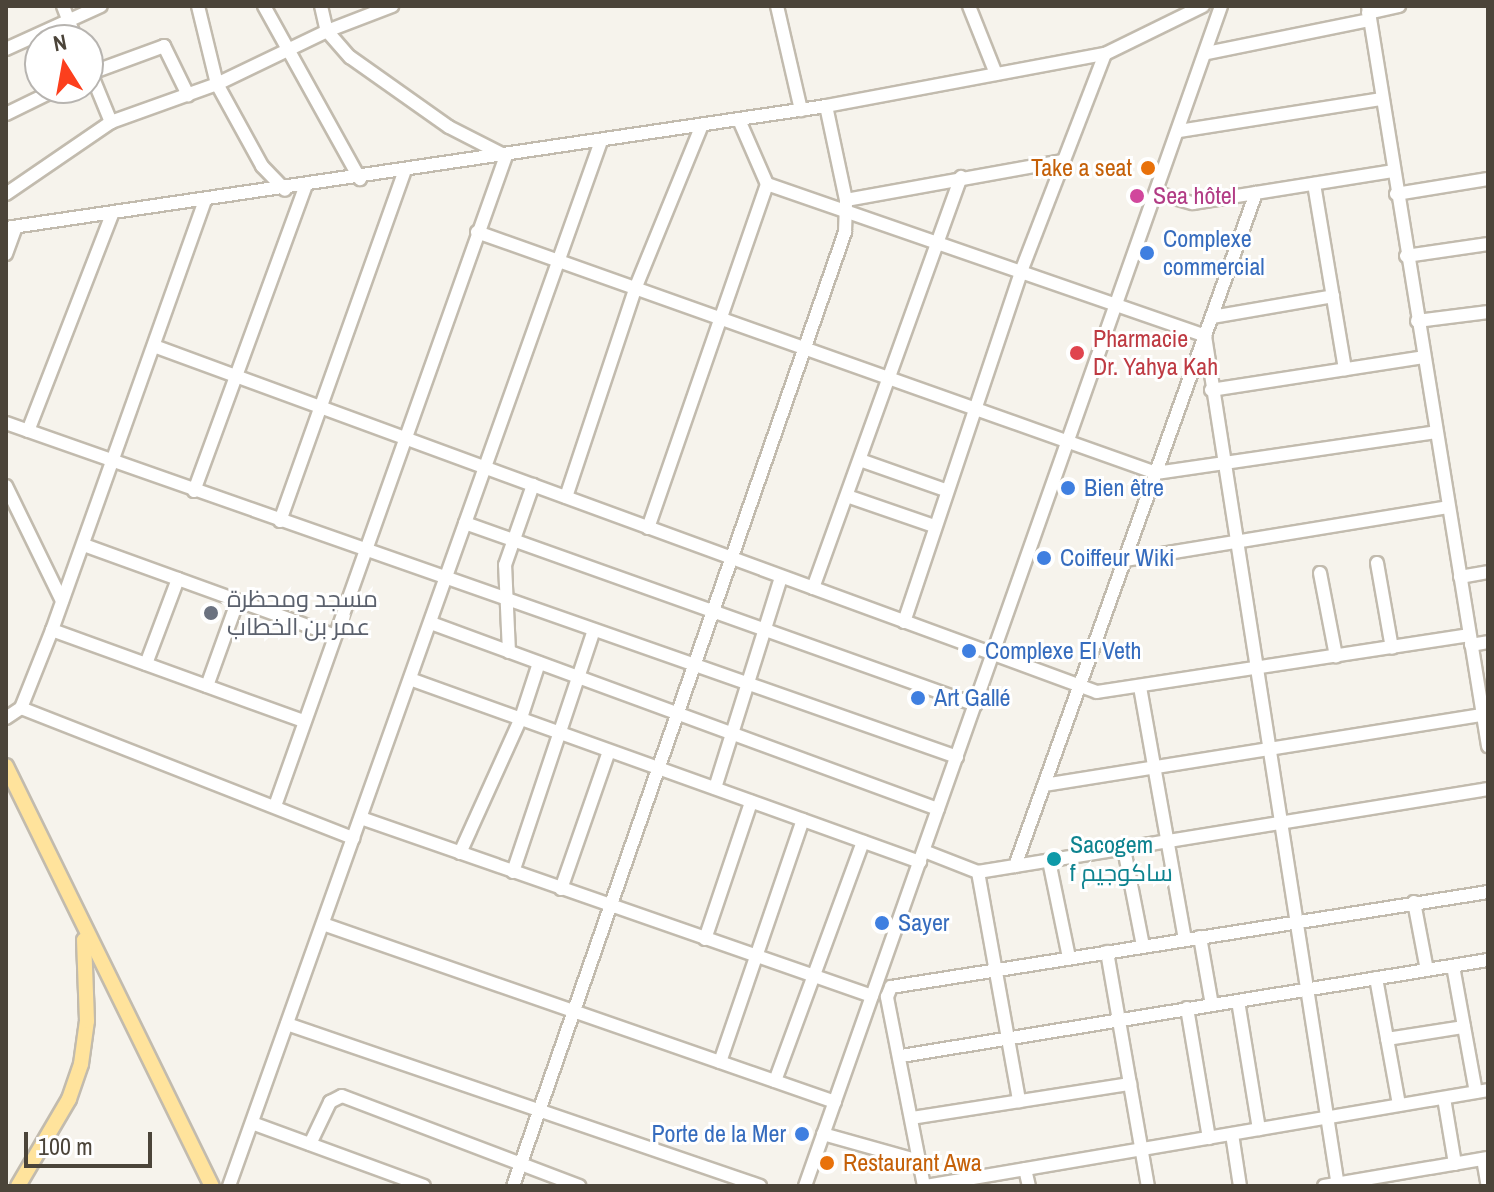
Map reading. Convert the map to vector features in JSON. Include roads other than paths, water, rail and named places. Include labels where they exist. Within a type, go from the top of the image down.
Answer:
[{"type":"main road","points":[[6,766],[84,931],[212,1186]]},
{"type":"main road","points":[[18,1186],[69,1099],[81,1064],[87,1021],[84,931]]},
{"type":"street","points":[[63,6],[71,24]]},
{"type":"street","points":[[6,49],[101,6]]},
{"type":"street","points":[[198,6],[217,84],[246,141],[285,190]]},
{"type":"street","points":[[264,6],[360,179]]},
{"type":"street","points":[[321,6],[327,31],[350,57],[449,127],[506,156]]},
{"type":"street","points":[[6,194],[111,122],[217,84],[288,47],[392,6]]},
{"type":"street","points":[[777,6],[801,110]]},
{"type":"street","points":[[969,6],[996,74]]},
{"type":"street","points":[[6,254],[11,228],[600,144],[1105,54],[1203,6]]},
{"type":"street","points":[[805,1186],[1207,53],[1221,6]]},
{"type":"street","points":[[1207,53],[1399,6]]},
{"type":"street","points":[[1368,13],[1488,746]]},
{"type":"street","points":[[104,66],[164,46],[188,95]]},
{"type":"street","points":[[904,622],[945,490],[1022,269],[1105,54]]},
{"type":"street","points":[[1179,131],[1380,99]]},
{"type":"street","points":[[6,114],[26,104]]},
{"type":"street","points":[[103,104],[111,122]]},
{"type":"street","points":[[513,1186],[729,558],[845,232],[847,205],[826,106]]},
{"type":"street","points":[[648,528],[767,184],[739,120]]},
{"type":"street","points":[[566,497],[635,289],[701,127]]},
{"type":"street","points":[[229,1186],[600,144]]},
{"type":"street","points":[[275,806],[403,437],[506,156]]},
{"type":"street","points":[[847,205],[961,177],[1062,161]]},
{"type":"street","points":[[1157,193],[1193,203],[1392,171]]},
{"type":"street","points":[[280,521],[404,172]]},
{"type":"street","points":[[813,588],[961,177]]},
{"type":"street","points":[[1396,194],[1488,179]]},
{"type":"street","points":[[767,184],[847,205],[940,242],[1119,302],[1205,336]]},
{"type":"street","points":[[1314,184],[1345,369]]},
{"type":"street","points":[[194,491],[305,188]]},
{"type":"street","points":[[1015,866],[1256,193]]},
{"type":"street","points":[[6,718],[21,708],[52,630],[205,201]]},
{"type":"street","points":[[28,431],[112,214]]},
{"type":"street","points":[[477,232],[1156,473],[1222,466],[1436,432]]},
{"type":"street","points":[[1406,256],[1488,244]]},
{"type":"street","points":[[1212,317],[1333,296]]},
{"type":"street","points":[[1417,321],[1488,312]]},
{"type":"street","points":[[1205,336],[1222,466],[1338,1185]]},
{"type":"street","points":[[154,346],[1097,692],[1392,648],[1470,640],[1488,642]]},
{"type":"street","points":[[1211,390],[1423,357]]},
{"type":"street","points":[[6,423],[363,551],[957,757]]},
{"type":"street","points":[[860,460],[945,490]]},
{"type":"street","points":[[509,652],[505,565],[533,485]]},
{"type":"street","points":[[6,486],[62,601]]},
{"type":"street","points":[[847,496],[934,526]]},
{"type":"street","points":[[1125,560],[1448,507]]},
{"type":"street","points":[[465,523],[711,614],[976,705]]},
{"type":"street","points":[[84,545],[333,635]]},
{"type":"street","points":[[1377,563],[1392,648]]},
{"type":"street","points":[[1460,577],[1488,572]]},
{"type":"street","points":[[1320,573],[1336,656]]},
{"type":"street","points":[[715,788],[781,577]]},
{"type":"street","points":[[146,664],[178,579]]},
{"type":"street","points":[[207,686],[238,600]]},
{"type":"street","points":[[431,623],[676,716],[938,809]]},
{"type":"street","points":[[52,630],[303,721]]},
{"type":"street","points":[[513,872],[594,630]]},
{"type":"street","points":[[460,853],[521,718],[539,663]]},
{"type":"street","points":[[410,679],[863,842],[978,872],[1488,789]]},
{"type":"street","points":[[1140,687],[1185,939]]},
{"type":"street","points":[[21,708],[353,838]]},
{"type":"street","points":[[1044,785],[1483,715]]},
{"type":"street","points":[[561,889],[609,751]]},
{"type":"street","points":[[705,939],[751,802]]},
{"type":"street","points":[[361,818],[872,996]]},
{"type":"street","points":[[720,1062],[803,820]]},
{"type":"street","points":[[775,1081],[863,842]]},
{"type":"street","points":[[1124,849],[1143,946]]},
{"type":"street","points":[[1049,861],[1069,958]]},
{"type":"street","points":[[978,872],[1019,1101]]},
{"type":"street","points":[[1453,966],[1464,1027],[1482,1091],[925,1186],[888,988],[1488,892]]},
{"type":"street","points":[[1414,902],[1427,970]]},
{"type":"street","points":[[323,924],[835,1102]]},
{"type":"street","points":[[1200,937],[1212,1005]]},
{"type":"street","points":[[1107,952],[1148,1186]]},
{"type":"street","points":[[901,1056],[1007,1036],[1488,960]]},
{"type":"street","points":[[1376,978],[1399,1105]]},
{"type":"street","points":[[1238,1001],[1259,1129]]},
{"type":"street","points":[[1187,1008],[1209,1138]]},
{"type":"street","points":[[287,1024],[760,1186]]},
{"type":"street","points":[[1387,1039],[1464,1027]]},
{"type":"street","points":[[912,1118],[1130,1084]]},
{"type":"street","points":[[310,1144],[330,1102],[342,1096],[579,1186]]},
{"type":"street","points":[[1444,1098],[1455,1164]]},
{"type":"street","points":[[252,1123],[424,1186]]},
{"type":"street","points":[[823,1134],[920,1161]]},
{"type":"street","points":[[1232,1134],[1240,1186]]},
{"type":"street","points":[[1324,1186],[1486,1158],[1488,1186]]},
{"type":"street","points":[[1025,1169],[1029,1186]]},
{"type":"street","points":[[1409,1171],[1412,1186]]},
{"type":"place","name":"Take a seat","points":[[1148,168]]},
{"type":"place","name":"Sea hôtel","points":[[1137,196]]},
{"type":"place","name":"Complexe commercial","points":[[1147,253]]},
{"type":"place","name":"Pharmacie Dr. Yahya Kah","points":[[1077,353]]},
{"type":"place","name":"Bien être","points":[[1068,488]]},
{"type":"place","name":"Coiffeur Wiki","points":[[1044,558]]},
{"type":"place","name":"مسجد ومحظرة عمر بن الخطاب","points":[[211,613]]},
{"type":"place","name":"Complexe El Veth","points":[[969,651]]},
{"type":"place","name":"Art Gallé","points":[[918,698]]},
{"type":"place","name":"Sacogem f ساكوجيم","points":[[1054,859]]},
{"type":"place","name":"Sayer","points":[[882,923]]},
{"type":"place","name":"Porte de la Mer","points":[[802,1134]]},
{"type":"place","name":"Restaurant Awa","points":[[827,1163]]}]
